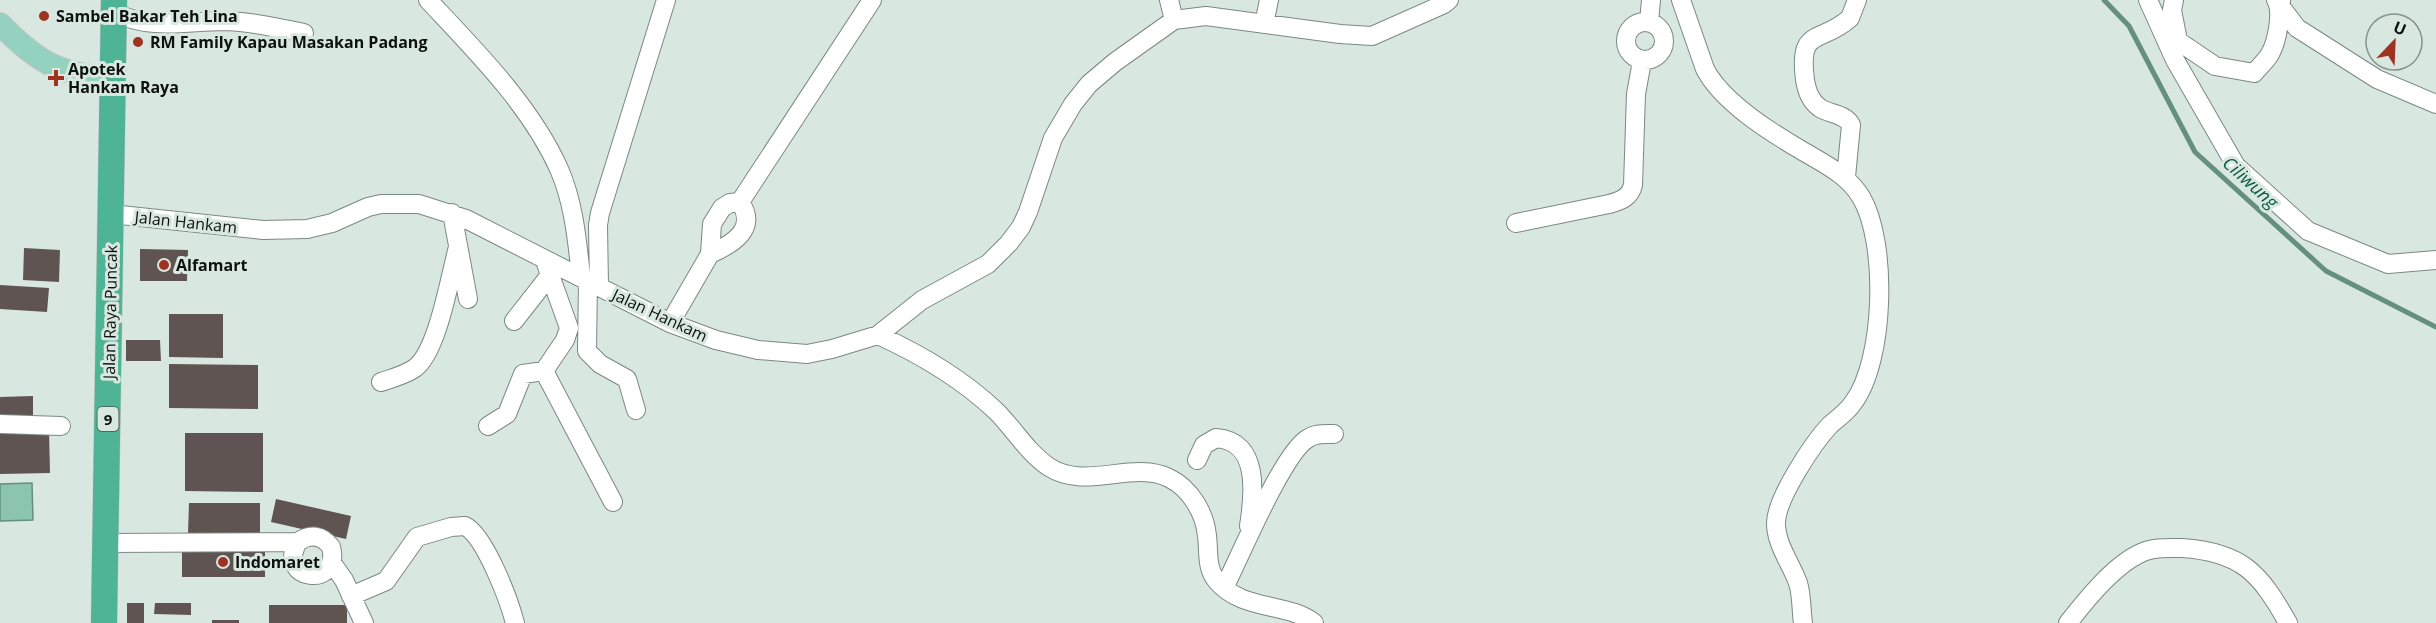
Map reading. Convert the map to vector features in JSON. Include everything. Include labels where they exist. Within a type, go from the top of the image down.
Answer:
[{"type":"highway","name":"Jalan Raya Puncak","points":[[104,623],[114,6]]},
{"type":"main road","points":[[0,24],[30,53],[54,68],[80,76],[113,80]]},
{"type":"street","points":[[428,0],[492,70],[546,143],[560,170],[570,200],[589,281]]},
{"type":"street","points":[[636,410],[627,379],[600,364],[587,351],[589,281],[600,213],[666,0]]},
{"type":"street","points":[[670,323],[710,254],[712,224],[722,208],[740,202],[872,0]]},
{"type":"street","points":[[1169,0],[1174,21]]},
{"type":"street","points":[[1263,24],[1269,0]]},
{"type":"street","points":[[1649,22],[1651,0]]},
{"type":"street","points":[[1681,0],[1711,80],[1747,113],[1793,146],[1846,177],[1861,197],[1870,224],[1878,264],[1879,314],[1875,352],[1864,385],[1853,404],[1829,426],[1790,483],[1782,500],[1776,523],[1781,546],[1799,584],[1803,623]]},
{"type":"street","points":[[1846,177],[1851,124],[1847,119],[1826,111],[1813,102],[1807,92],[1803,56],[1809,41],[1851,18],[1857,0]]},
{"type":"street","points":[[1314,623],[1298,614],[1249,602],[1224,588],[1217,581],[1210,568],[1207,533],[1203,518],[1190,496],[1176,482],[1151,472],[1094,476],[1064,473],[1051,468],[997,412],[965,384],[924,357],[878,335],[922,300],[988,264],[1009,243],[1021,227],[1028,212],[1053,138],[1073,104],[1089,84],[1174,21],[1206,16],[1340,34],[1372,36],[1445,1]]},
{"type":"street","points":[[2279,1],[2278,25],[2271,52],[2254,73],[2215,66],[2178,41],[2173,5],[2150,5],[2175,60],[2236,166],[2300,224],[2308,231],[2388,264],[2436,260]]},
{"type":"street","points":[[2279,1],[2297,28],[2377,79],[2436,104]]},
{"type":"street","points":[[114,6],[128,19],[154,25],[245,22],[304,33]]},
{"type":"street","points":[[1649,22],[1660,29],[1665,42],[1664,48],[1655,58],[1642,61],[1630,54],[1627,48],[1627,34],[1635,24],[1649,22]]},
{"type":"street","points":[[1516,223],[1621,201],[1630,193],[1633,185],[1636,94],[1642,61]]},
{"type":"street","points":[[710,254],[732,244],[745,227],[746,211],[740,202]]},
{"type":"street","name":"Jalan Hankam","points":[[111,214],[263,230],[286,230],[320,227],[381,204],[408,203],[428,206],[452,213],[495,232],[547,268],[589,281],[670,323],[730,344],[795,354],[832,349],[878,335]]},
{"type":"street","points":[[452,213],[468,299]]},
{"type":"street","points":[[381,382],[402,375],[424,359],[436,333],[458,247]]},
{"type":"street","points":[[514,321],[547,268]]},
{"type":"street","points":[[488,426],[507,414],[523,374],[544,371],[565,340],[569,328],[547,268]]},
{"type":"street","points":[[544,371],[613,502]]},
{"type":"street","points":[[0,424],[61,426]]},
{"type":"street","points":[[1224,588],[1281,472],[1297,448],[1307,439],[1318,434],[1334,434]]},
{"type":"street","points":[[1197,460],[1204,445],[1216,438],[1235,442],[1245,454],[1254,488],[1247,542]]},
{"type":"street","points":[[351,596],[386,581],[417,537],[451,526],[465,526],[478,537],[491,562],[515,623]]},
{"type":"street","points":[[106,543],[298,542],[312,536],[327,541],[333,555],[332,563],[327,570],[320,575],[311,576],[302,573],[292,558],[293,549],[298,542]]},
{"type":"street","points":[[2068,623],[2104,582],[2139,553],[2151,549],[2170,548],[2227,555],[2241,563],[2268,591],[2288,623]]},
{"type":"street","points":[[332,563],[344,580],[364,623]]},
{"type":"shaded area","points":[[32,483],[33,520],[0,521],[0,484]]},
{"type":"building","points":[[24,248],[60,250],[59,282],[23,280]]},
{"type":"building","name":"Alfamart","points":[[140,249],[188,250],[187,281],[140,281]]},
{"type":"building","points":[[0,285],[49,288],[47,312],[0,309]]},
{"type":"building","points":[[169,314],[223,314],[223,358],[169,357]]},
{"type":"building","points":[[126,340],[160,340],[161,361],[126,361]]},
{"type":"building","points":[[169,364],[258,365],[258,409],[169,408]]},
{"type":"building","points":[[33,396],[33,417],[0,418],[0,397]]},
{"type":"building","points":[[49,430],[50,473],[0,474],[0,431]]},
{"type":"building","points":[[185,433],[263,433],[263,492],[185,491]]},
{"type":"building","points":[[276,499],[351,516],[346,539],[271,522]]},
{"type":"building","points":[[189,503],[260,503],[260,535],[188,534]]},
{"type":"building","name":"Indomaret","points":[[182,546],[265,547],[265,577],[182,577]]},
{"type":"building","points":[[127,603],[144,603],[144,623],[127,623]]},
{"type":"building","points":[[155,603],[191,603],[191,615],[154,614]]},
{"type":"building","points":[[269,605],[347,605],[347,623],[269,623]]},
{"type":"building","points":[[212,620],[239,620],[239,623],[212,623]]},
{"type":"waterway","name":"Ciliwung","points":[[2104,0],[2129,26],[2195,152],[2326,271],[2436,327]]},
{"type":"place","name":"Sambel Bakar Teh Lina","points":[[44,16]]},
{"type":"place","name":"RM Family Kapau Masakan Padang","points":[[138,42]]},
{"type":"place","name":"Apotek Hankam Raya","points":[[56,78]]},
{"type":"place","name":"Alfamart","points":[[164,265]]},
{"type":"place","name":"Indomaret","points":[[223,562]]}]
